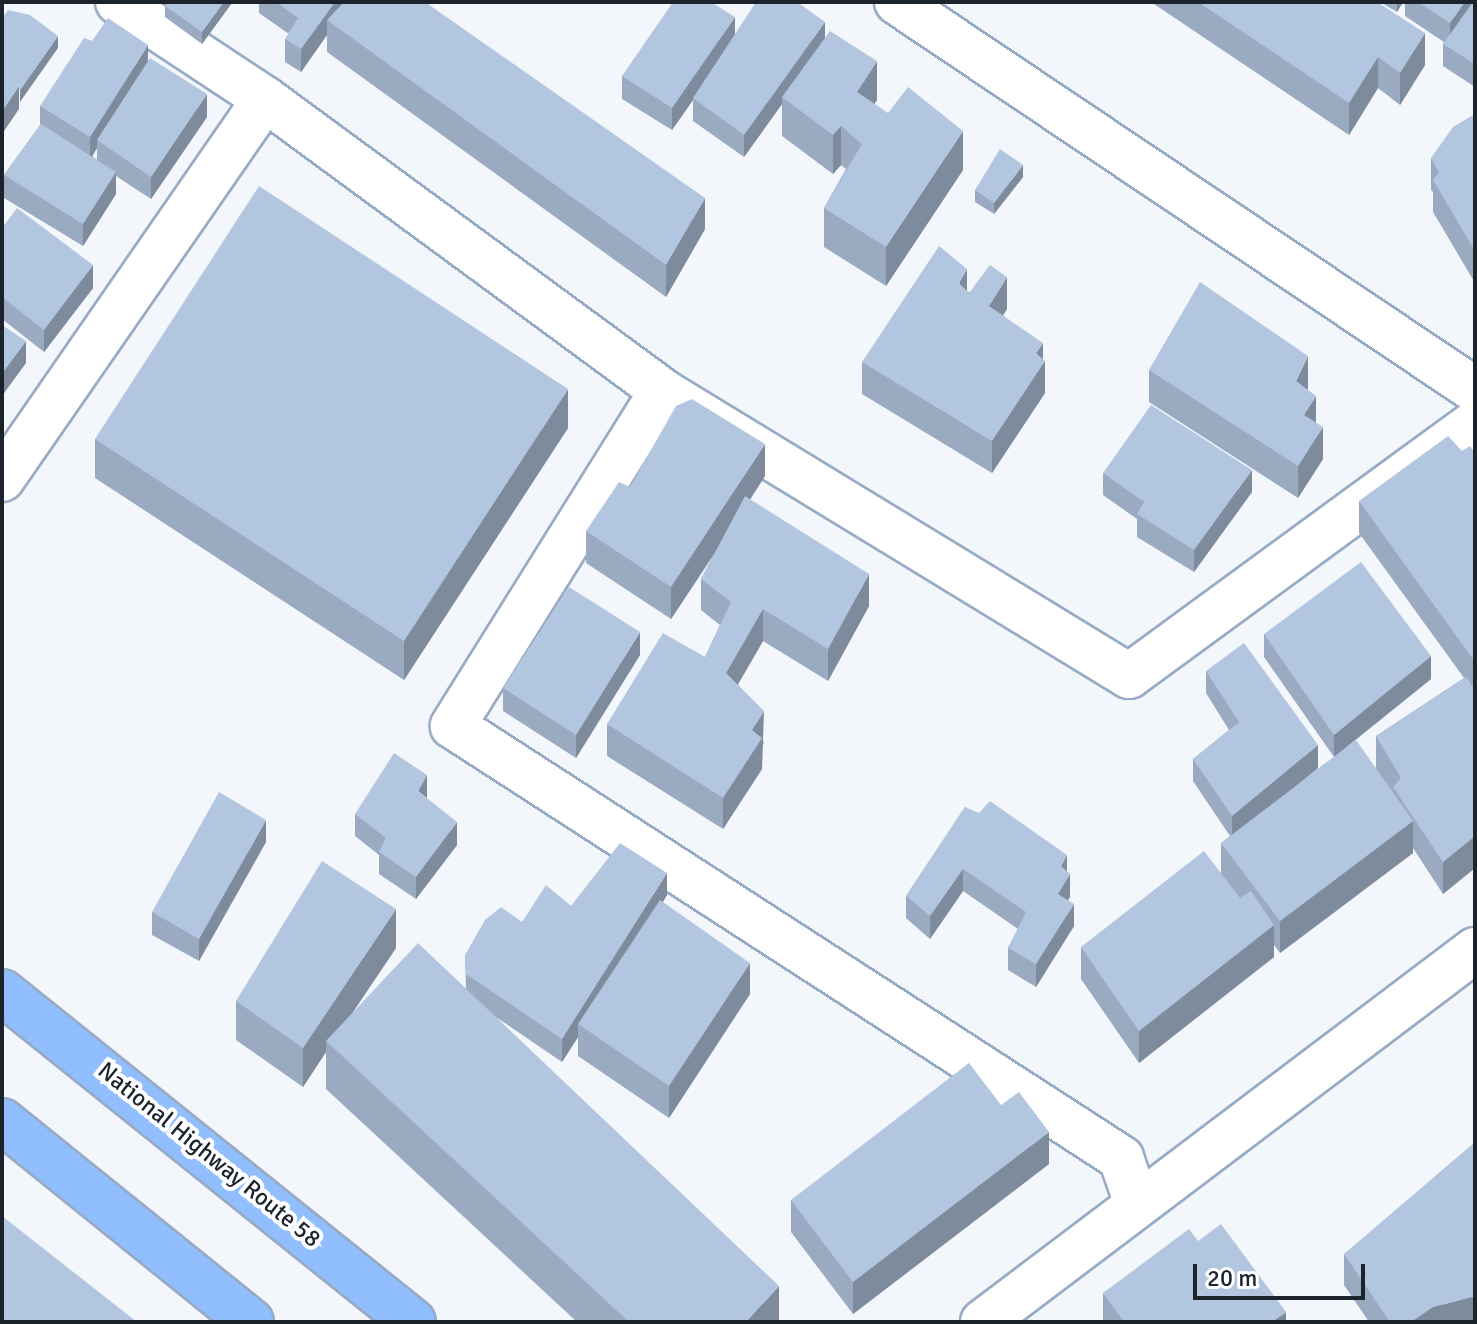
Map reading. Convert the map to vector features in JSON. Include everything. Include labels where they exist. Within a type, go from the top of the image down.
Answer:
[{"type":"highway","name":"National Highway Route 58","points":[[2,992],[413,1322]]},
{"type":"highway","points":[[2,1121],[240,1319]]},
{"type":"street","points":[[118,2],[265,99],[662,391],[1129,676],[1475,423]]},
{"type":"street","points":[[897,2],[1475,390]]},
{"type":"street","points":[[2,479],[265,99]]},
{"type":"street","points":[[662,391],[453,726],[1121,1158],[1137,1204]]},
{"type":"street","points":[[983,1322],[1475,950]]},
{"type":"building","points":[[168,2],[224,2],[202,32],[165,6]]},
{"type":"building","points":[[276,2],[335,2],[301,49],[285,39],[298,18]]},
{"type":"building","points":[[344,2],[425,2],[705,198],[666,265],[327,20]]},
{"type":"building","points":[[673,2],[711,2],[735,17],[672,108],[622,76]]},
{"type":"building","points":[[756,2],[797,2],[825,22],[744,135],[693,98]]},
{"type":"building","points":[[1198,2],[1377,2],[1425,33],[1400,73],[1378,57],[1349,103]]},
{"type":"building","points":[[1418,2],[1465,2],[1450,23]]},
{"type":"building","points":[[1475,2],[1475,64],[1443,44]]},
{"type":"building","points":[[8,10],[30,15],[58,36],[20,90],[19,86],[2,76],[2,18]]},
{"type":"building","points":[[108,18],[148,45],[90,137],[40,106],[84,38],[92,41]]},
{"type":"building","points":[[830,31],[877,61],[857,92],[888,113],[908,87],[963,131],[886,247],[824,208],[862,144],[841,126],[833,135],[782,97]]},
{"type":"building","points":[[150,58],[207,94],[151,177],[97,140]]},
{"type":"building","points":[[2,76],[19,86],[2,111]]},
{"type":"building","points":[[1475,114],[1475,251],[1433,180],[1439,173],[1431,158],[1453,127]]},
{"type":"building","points":[[41,124],[116,172],[83,224],[4,175]]},
{"type":"building","points":[[1000,149],[1023,165],[994,203],[975,190]]},
{"type":"building","points":[[259,186],[568,389],[404,641],[95,439]]},
{"type":"building","points":[[17,208],[93,265],[44,330],[2,297],[2,228]]},
{"type":"building","points":[[939,246],[967,269],[959,283],[969,293],[990,265],[1007,277],[989,306],[1043,343],[1036,353],[1045,361],[992,441],[862,362]]},
{"type":"building","points":[[1200,282],[1308,356],[1296,381],[1316,396],[1304,415],[1323,427],[1298,466],[1149,370]]},
{"type":"building","points":[[2,325],[26,341],[2,373]]},
{"type":"building","points":[[692,399],[765,444],[671,587],[586,531],[619,482],[630,487],[676,406]]},
{"type":"building","points":[[1151,405],[1252,470],[1194,550],[1137,514],[1144,502],[1103,473]]},
{"type":"building","points":[[1448,436],[1462,451],[1470,446],[1475,453],[1475,662],[1359,501]]},
{"type":"building","points":[[745,496],[869,574],[828,649],[763,609],[726,673],[764,711],[752,730],[762,738],[723,798],[607,724],[663,633],[705,657],[731,602],[701,579]]},
{"type":"building","points":[[1361,562],[1431,656],[1334,735],[1264,634]]},
{"type":"building","points":[[569,587],[640,632],[576,735],[503,688]]},
{"type":"building","points":[[1244,643],[1318,745],[1232,816],[1193,759],[1239,722],[1206,671]]},
{"type":"building","points":[[1466,677],[1475,690],[1475,836],[1443,862],[1393,787],[1401,778],[1376,736]]},
{"type":"building","points":[[1356,740],[1413,821],[1280,921],[1221,843]]},
{"type":"building","points":[[394,753],[427,775],[418,791],[457,822],[416,877],[379,852],[386,838],[355,814]]},
{"type":"building","points":[[219,792],[266,820],[199,939],[152,912]]},
{"type":"building","points":[[990,801],[1067,855],[1061,866],[1070,874],[1058,894],[1074,904],[1036,964],[1008,948],[1026,912],[963,869],[930,916],[906,896],[965,807],[979,813]]},
{"type":"building","points":[[620,843],[667,873],[562,1039],[466,974],[465,955],[485,920],[501,907],[522,922],[546,885],[571,906]]},
{"type":"building","points":[[1204,851],[1240,898],[1251,891],[1274,925],[1139,1031],[1081,947]]},
{"type":"building","points":[[322,861],[396,909],[303,1048],[236,1001]]},
{"type":"building","points":[[660,900],[750,963],[669,1086],[578,1024]]},
{"type":"building","points":[[418,943],[779,1286],[746,1322],[629,1322],[326,1041]]},
{"type":"building","points":[[969,1063],[1001,1105],[1019,1092],[1049,1132],[853,1282],[791,1200]]},
{"type":"building","points":[[1475,1142],[1475,1296],[1433,1307],[1411,1322],[1390,1322],[1344,1254]]},
{"type":"building","points":[[2,1216],[137,1322],[2,1322]]},
{"type":"building","points":[[1221,1224],[1286,1312],[1272,1322],[1124,1322],[1103,1293],[1189,1229],[1198,1241]]}]
